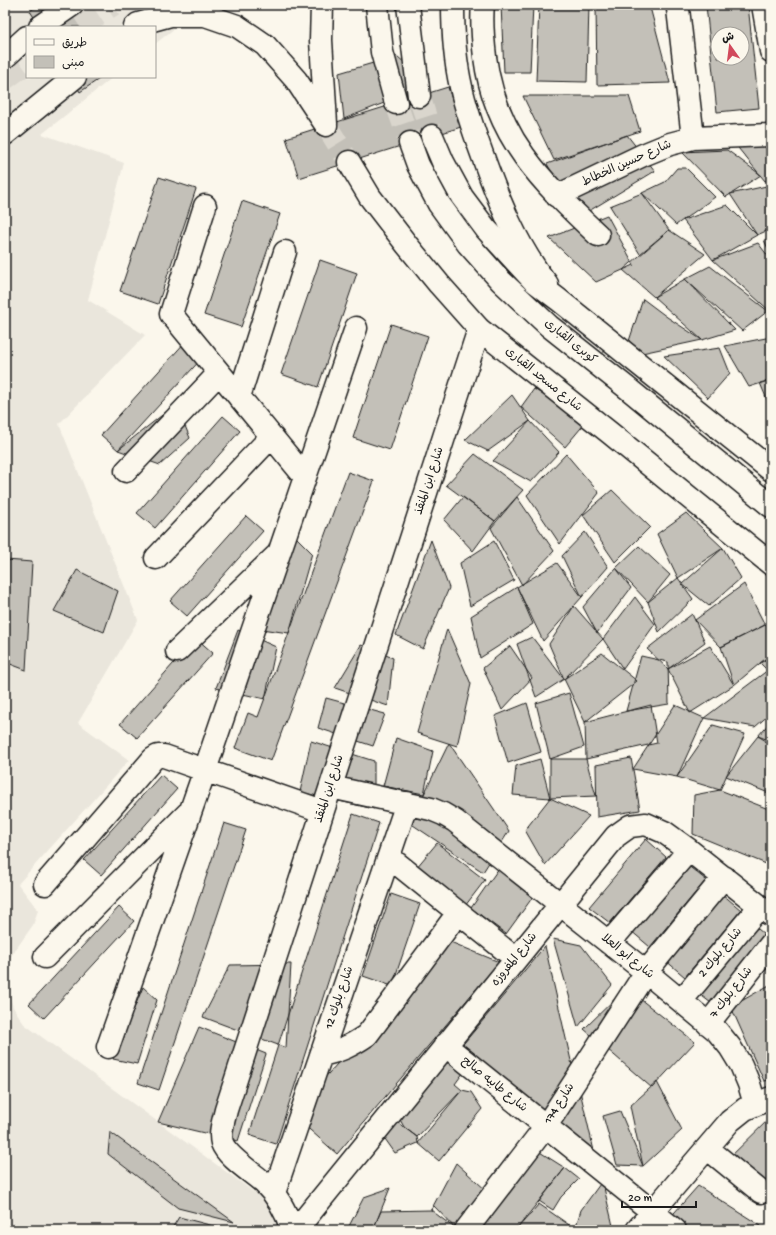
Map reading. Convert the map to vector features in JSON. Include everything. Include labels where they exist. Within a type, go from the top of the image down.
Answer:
[{"type":"street","points":[[41,26],[72,5]]},
{"type":"street","points":[[136,26],[138,24],[171,15],[205,15],[237,26],[265,45],[296,80],[326,125],[320,40],[322,5]]},
{"type":"street","points":[[377,5],[382,52],[396,103]]},
{"type":"street","points":[[408,5],[419,96]]},
{"type":"street","points":[[453,5],[454,33],[461,86],[476,138],[511,224],[535,269],[559,300]]},
{"type":"street","points":[[483,5],[483,38],[486,67],[493,96],[503,123],[521,153],[539,176],[557,196],[598,235]]},
{"type":"street","points":[[679,5],[678,9],[693,138]]},
{"type":"street","points":[[763,5],[771,51]]},
{"type":"street","points":[[5,57],[26,39]]},
{"type":"street","points":[[5,134],[73,78]]},
{"type":"street","name":"شارع حسين الخطاط","points":[[557,196],[643,155],[670,144],[693,138],[771,135]]},
{"type":"street","points":[[432,136],[443,162],[462,197],[486,229],[534,281],[771,470]]},
{"type":"street","name":"كوبرى القبارى","points":[[410,143],[418,164],[439,204],[468,244],[501,281],[549,326],[771,506]]},
{"type":"street","name":"شارع مسجد القبارى","points":[[349,162],[370,197],[407,245],[479,329],[771,564]]},
{"type":"street","points":[[205,206],[171,314],[305,477]]},
{"type":"street","points":[[239,397],[285,252]]},
{"type":"street","points":[[108,1047],[205,770],[356,328]]},
{"type":"street","name":"شارع ابن المنقذ","points":[[296,1229],[274,1193],[231,1156],[222,1143],[222,1128],[226,1110],[322,811],[479,329]]},
{"type":"street","points":[[126,471],[220,373]]},
{"type":"street","points":[[156,558],[272,436]]},
{"type":"street","points":[[176,651],[279,552]]},
{"type":"street","points":[[45,884],[155,757],[158,756],[164,756],[322,811]]},
{"type":"street","name":"شارع ابو العلا","points":[[331,786],[431,809],[455,821],[646,972],[717,1031],[730,1047],[741,1065],[749,1084],[763,1101],[737,1114],[637,1230]]},
{"type":"street","name":"شارع بلوك 12","points":[[274,1193],[407,803]]},
{"type":"street","points":[[45,957],[191,810]]},
{"type":"street","name":"شارع المفروزه","points":[[296,1229],[616,836],[630,826],[646,824],[664,832],[765,910]]},
{"type":"street","points":[[609,943],[689,850]]},
{"type":"street","points":[[389,857],[516,959]]},
{"type":"street","name":"شارع 174","points":[[466,1230],[546,1126],[646,972],[724,877]]},
{"type":"street","name":"شارع بلوك 2","points":[[681,1001],[765,910]]},
{"type":"street","points":[[321,1055],[348,1047],[367,1035],[458,913]]},
{"type":"street","name":"شارع بلوك 7","points":[[708,1024],[771,944]]},
{"type":"street","name":"شارع طابيه صالح","points":[[445,1045],[675,1230]]},
{"type":"street","points":[[707,1148],[761,1192]]},
{"type":"shaded area","points":[[5,5],[204,5],[156,43],[156,26],[26,26],[26,78],[112,78],[42,134],[124,163],[88,300],[145,335],[59,424],[138,620],[78,723],[129,760],[18,884],[38,910],[33,925],[9,959],[6,973],[7,986],[13,1007],[24,1024],[266,1201],[275,1214],[279,1230],[5,1230]]},
{"type":"building","points":[[38,5],[77,5],[89,26],[39,26],[30,11]]},
{"type":"building","points":[[501,5],[533,5],[530,72],[504,72]]},
{"type":"building","points":[[539,5],[589,5],[587,82],[536,81]]},
{"type":"building","points":[[596,5],[647,5],[651,11],[670,83],[597,85]]},
{"type":"building","points":[[706,5],[748,5],[759,108],[717,112],[712,66],[750,66],[750,26],[710,26],[710,44]]},
{"type":"building","points":[[397,56],[429,85],[344,119],[339,73]]},
{"type":"building","points":[[72,78],[101,78],[80,92]]},
{"type":"building","points":[[448,87],[461,127],[299,178],[286,138]]},
{"type":"building","points":[[523,96],[629,96],[640,131],[554,160]]},
{"type":"building","points":[[627,135],[655,171],[579,217],[547,164]]},
{"type":"building","points":[[734,143],[771,144],[771,180],[765,181]]},
{"type":"building","points":[[727,150],[761,175],[726,197],[682,152]]},
{"type":"building","points":[[677,168],[686,168],[715,197],[676,225],[642,193],[665,182]]},
{"type":"building","points":[[159,177],[196,189],[158,304],[120,291]]},
{"type":"building","points":[[771,185],[771,229],[757,235],[730,194]]},
{"type":"building","points":[[642,193],[669,230],[640,254],[610,206]]},
{"type":"building","points":[[242,201],[280,214],[241,327],[204,315]]},
{"type":"building","points":[[727,205],[757,235],[713,260],[683,220]]},
{"type":"building","points":[[607,215],[634,265],[596,282],[549,238]]},
{"type":"building","points":[[669,230],[705,254],[654,297],[623,270]]},
{"type":"building","points":[[771,238],[771,255],[764,240]]},
{"type":"building","points":[[758,243],[771,260],[771,312],[713,260]]},
{"type":"building","points":[[320,260],[357,273],[318,387],[281,374]]},
{"type":"building","points":[[710,266],[768,311],[742,331],[685,279]]},
{"type":"building","points":[[685,279],[735,330],[702,340],[654,297]]},
{"type":"building","points":[[643,299],[702,340],[642,353],[629,341]]},
{"type":"building","points":[[391,324],[428,336],[390,450],[353,438]]},
{"type":"building","points":[[771,337],[771,380],[749,387],[725,346]]},
{"type":"building","points":[[187,340],[204,356],[118,450],[101,435]]},
{"type":"building","points":[[720,348],[730,373],[708,398],[664,356]]},
{"type":"building","points":[[771,380],[771,409],[760,383]]},
{"type":"building","points":[[534,389],[586,422],[565,447],[521,407]]},
{"type":"building","points":[[512,395],[530,421],[488,451],[465,440]]},
{"type":"building","points":[[176,404],[190,438],[160,465],[118,450]]},
{"type":"building","points":[[223,416],[240,431],[155,528],[137,513]]},
{"type":"building","points":[[530,421],[559,452],[531,482],[493,461]]},
{"type":"building","points":[[475,454],[523,490],[495,521],[446,485]]},
{"type":"building","points":[[566,454],[599,493],[560,544],[527,495]]},
{"type":"building","points":[[348,472],[374,481],[271,761],[235,748],[248,713],[258,717]]},
{"type":"building","points":[[612,490],[650,527],[615,562],[583,515]]},
{"type":"building","points":[[463,497],[495,521],[473,551],[444,520]]},
{"type":"building","points":[[517,497],[554,551],[522,585],[491,528]]},
{"type":"building","points":[[686,513],[723,548],[678,578],[657,534]]},
{"type":"building","points":[[246,516],[263,531],[187,616],[170,601]]},
{"type":"building","points":[[585,532],[608,567],[582,597],[562,556]]},
{"type":"building","points":[[293,534],[312,553],[289,633],[254,628]]},
{"type":"building","points":[[431,540],[449,588],[423,649],[396,635]]},
{"type":"building","points":[[494,541],[514,580],[470,606],[460,563]]},
{"type":"building","points":[[639,546],[670,575],[648,602],[616,568]]},
{"type":"building","points":[[723,548],[741,578],[709,606],[682,584]]},
{"type":"building","points":[[6,560],[32,562],[26,670],[5,662]]},
{"type":"building","points":[[557,563],[582,597],[543,641],[517,587]]},
{"type":"building","points":[[616,568],[631,588],[597,633],[583,607]]},
{"type":"building","points":[[77,570],[118,591],[104,632],[54,611]]},
{"type":"building","points":[[678,578],[693,599],[659,632],[648,602]]},
{"type":"building","points":[[744,584],[765,625],[721,647],[695,620]]},
{"type":"building","points":[[517,587],[533,624],[480,658],[471,616]]},
{"type":"building","points":[[635,597],[655,624],[623,669],[603,639]]},
{"type":"building","points":[[574,606],[603,639],[564,679],[549,644]]},
{"type":"building","points":[[692,614],[705,642],[668,669],[647,649]]},
{"type":"building","points":[[771,622],[771,654],[734,685],[721,647]]},
{"type":"building","points":[[447,629],[471,684],[457,746],[417,733]]},
{"type":"building","points":[[238,630],[276,647],[265,699],[216,688]]},
{"type":"building","points":[[532,637],[564,679],[536,697],[517,644]]},
{"type":"building","points":[[196,638],[213,653],[137,738],[120,724]]},
{"type":"building","points":[[361,645],[393,658],[388,706],[335,688]]},
{"type":"building","points":[[510,646],[532,678],[502,710],[483,668]]},
{"type":"building","points":[[710,646],[734,685],[690,713],[668,669]]},
{"type":"building","points":[[602,653],[637,681],[585,722],[564,679]]},
{"type":"building","points":[[641,656],[668,662],[669,704],[626,711]]},
{"type":"building","points":[[771,657],[771,674],[760,663]]},
{"type":"building","points":[[768,670],[771,676],[771,713],[755,727],[704,718]]},
{"type":"building","points":[[569,693],[584,747],[550,759],[536,703]]},
{"type":"building","points":[[326,698],[385,714],[373,746],[318,728]]},
{"type":"building","points":[[527,703],[541,752],[508,763],[495,716]]},
{"type":"building","points":[[651,705],[657,743],[586,759],[585,722]]},
{"type":"building","points":[[675,705],[704,718],[677,777],[633,769]]},
{"type":"building","points":[[771,721],[771,741],[758,736]]},
{"type":"building","points":[[713,725],[745,734],[720,790],[677,777]]},
{"type":"building","points":[[758,736],[771,744],[771,794],[726,776]]},
{"type":"building","points":[[396,738],[433,751],[424,794],[383,786]]},
{"type":"building","points":[[311,741],[374,761],[374,809],[300,792]]},
{"type":"building","points":[[449,743],[509,831],[483,872],[410,823]]},
{"type":"building","points":[[631,758],[640,810],[597,817],[596,765]]},
{"type":"building","points":[[540,759],[550,798],[513,795],[516,766]]},
{"type":"building","points":[[550,759],[586,759],[596,796],[550,798]]},
{"type":"building","points":[[161,775],[177,789],[101,875],[84,860]]},
{"type":"building","points":[[720,790],[771,810],[771,866],[693,834],[694,795]]},
{"type":"building","points":[[550,798],[589,816],[545,865],[525,830]]},
{"type":"building","points":[[353,814],[379,823],[276,1144],[249,1135]]},
{"type":"building","points":[[224,823],[246,830],[159,1090],[138,1083]]},
{"type":"building","points":[[646,839],[666,857],[610,923],[589,907]]},
{"type":"building","points":[[437,843],[485,880],[465,906],[416,868]]},
{"type":"building","points":[[686,864],[706,880],[650,947],[630,930]]},
{"type":"building","points":[[499,868],[535,894],[506,934],[471,908]]},
{"type":"building","points":[[721,893],[741,910],[685,977],[665,960]]},
{"type":"building","points":[[391,894],[420,904],[392,986],[363,976]]},
{"type":"building","points":[[119,907],[134,921],[44,1018],[29,1004]]},
{"type":"building","points":[[751,923],[771,940],[715,1006],[694,990]]},
{"type":"building","points":[[553,939],[581,945],[612,985],[578,1027]]},
{"type":"building","points":[[448,941],[499,962],[337,1154],[292,1114]]},
{"type":"building","points":[[545,946],[574,1074],[546,1126],[459,1049]]},
{"type":"building","points":[[291,964],[286,1048],[203,1017],[230,965]]},
{"type":"building","points":[[771,984],[771,1080],[764,1081],[731,1007]]},
{"type":"building","points":[[143,987],[157,1000],[137,1064],[113,1059]]},
{"type":"building","points":[[626,988],[695,1042],[652,1088],[584,1029]]},
{"type":"building","points":[[199,1027],[266,1054],[238,1141],[158,1122]]},
{"type":"building","points":[[452,1061],[466,1069],[455,1084],[462,1090],[417,1137],[404,1127],[397,1114],[432,1070]]},
{"type":"building","points":[[657,1082],[682,1130],[643,1166],[630,1106]]},
{"type":"building","points":[[462,1090],[471,1092],[482,1109],[439,1161],[418,1143]]},
{"type":"building","points":[[580,1091],[598,1168],[550,1130]]},
{"type":"building","points":[[620,1111],[643,1166],[617,1165],[603,1116]]},
{"type":"building","points":[[771,1117],[771,1198],[725,1162]]},
{"type":"building","points":[[398,1123],[417,1137],[418,1143],[395,1153],[383,1136]]},
{"type":"building","points":[[110,1132],[234,1222],[178,1208],[108,1154]]},
{"type":"building","points":[[535,1149],[565,1168],[516,1230],[477,1230],[491,1217],[511,1180]]},
{"type":"building","points":[[456,1163],[487,1191],[457,1230],[434,1206],[431,1210]]},
{"type":"building","points":[[565,1168],[579,1179],[561,1197],[553,1210],[539,1201]]},
{"type":"building","points":[[600,1184],[604,1188],[614,1230],[575,1229],[581,1210]]},
{"type":"building","points":[[698,1186],[761,1226],[758,1230],[659,1230]]},
{"type":"building","points":[[390,1188],[373,1230],[347,1230],[364,1197]]},
{"type":"building","points":[[539,1204],[575,1229],[577,1230],[516,1230]]},
{"type":"building","points":[[431,1210],[457,1230],[373,1230],[381,1211]]},
{"type":"building","points":[[179,1217],[229,1230],[171,1230]]},
{"type":"tunnel","points":[[82,26],[113,5]]},
{"type":"tunnel","points":[[5,79],[26,64]]},
{"type":"tunnel","points":[[419,96],[432,136]]},
{"type":"tunnel","points":[[396,103],[410,143]]},
{"type":"tunnel","points":[[326,125],[349,162]]}]
